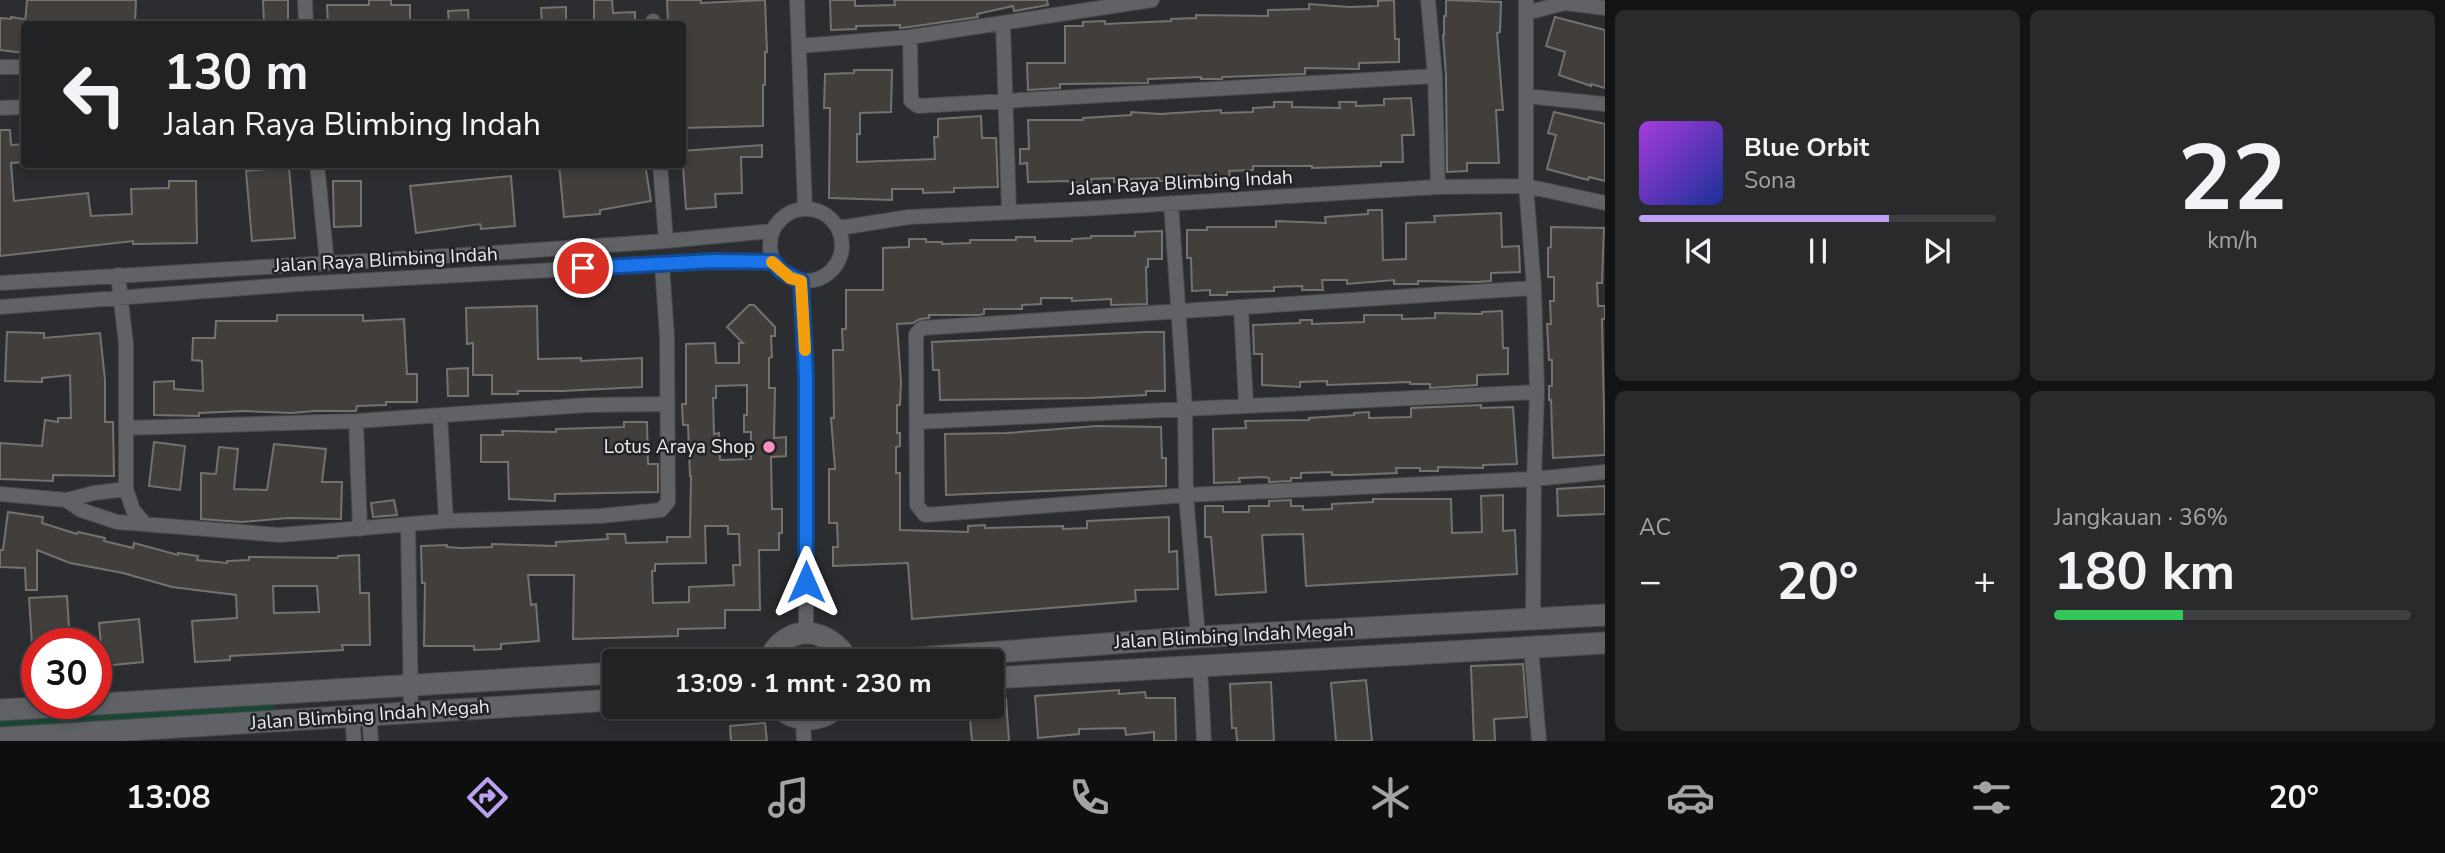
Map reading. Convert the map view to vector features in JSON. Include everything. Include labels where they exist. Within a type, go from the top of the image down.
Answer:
[{"type":"street","points":[[305,0],[306,21]]},
{"type":"street","points":[[797,0],[805,208]]},
{"type":"street","points":[[799,46],[910,37],[1152,0]]},
{"type":"street","points":[[1428,0],[1435,76],[1437,187]]},
{"type":"street","points":[[1533,619],[1537,392],[1534,288],[1526,186],[1526,6],[1571,1],[1605,8]]},
{"type":"street","points":[[1003,23],[1009,212]]},
{"type":"street","points":[[910,37],[911,101],[915,105],[1005,103],[1435,76]]},
{"type":"street","points":[[0,66],[21,67]]},
{"type":"street","points":[[1526,96],[1605,104]]},
{"type":"street","points":[[0,108],[21,107]]},
{"type":"street","points":[[317,168],[327,263]]},
{"type":"street","points":[[660,168],[666,241]]},
{"type":"street","name":"Jalan Raya Blimbing Indah","points":[[839,228],[909,217],[1437,187],[1526,186],[1605,202]]},
{"type":"street","points":[[1171,203],[1185,408],[1186,495],[1198,637]]},
{"type":"street","points":[[805,208],[819,210],[831,218],[839,228],[843,248],[836,266],[821,278],[801,281],[781,271],[770,251],[772,230],[786,214],[805,208]]},
{"type":"street","name":"Jalan Raya Blimbing Indah","points":[[0,283],[666,241],[772,230]]},
{"type":"street","name":"Jalan Raya Blimbing Indah","points":[[0,307],[298,284],[714,261],[774,262]]},
{"type":"street","points":[[66,500],[104,519],[117,522],[280,535],[446,522],[600,516],[661,510],[668,502],[667,337],[662,264]]},
{"type":"street","points":[[118,275],[126,344],[126,489],[133,510],[144,523]]},
{"type":"street","points":[[801,281],[806,377],[806,633]]},
{"type":"street","points":[[1534,288],[922,328],[916,334],[917,505],[925,515],[1186,495],[1534,479],[1605,472]]},
{"type":"street","points":[[1241,308],[1246,405]]},
{"type":"street","points":[[918,422],[1537,392]]},
{"type":"street","points":[[126,428],[356,421],[588,405],[666,404]]},
{"type":"street","points":[[440,415],[446,522]]},
{"type":"street","points":[[356,421],[360,528]]},
{"type":"street","points":[[0,494],[66,500],[126,489]]},
{"type":"street","points":[[408,526],[411,712]]},
{"type":"street","name":"Jalan Blimbing Indah Megah","points":[[1004,651],[1198,637],[1605,615]]},
{"type":"street","points":[[1386,628],[1386,656]]},
{"type":"street","points":[[775,649],[784,641],[806,633],[833,640],[842,649]]},
{"type":"street","name":"Jalan Blimbing Indah Megah","points":[[1004,677],[1605,643]]},
{"type":"street","points":[[1531,647],[1539,741]]},
{"type":"street","points":[[1200,666],[1204,741]]},
{"type":"street","name":"Jalan Blimbing Indah Megah","points":[[0,710],[602,674]]},
{"type":"street","points":[[293,692],[293,720]]},
{"type":"street","name":"Jalan Blimbing Indah Megah","points":[[0,738],[602,701]]},
{"type":"street","points":[[354,741],[361,715]]},
{"type":"street","points":[[361,715],[371,741]]},
{"type":"street","points":[[803,719],[804,741]]},
{"type":"green space","points":[[274,704],[276,708],[273,712],[0,730],[0,718],[112,719],[112,712]]},
{"type":"building","points":[[27,0],[136,0],[135,21],[25,21]]},
{"type":"building","points":[[263,0],[288,0],[288,21],[264,21]]},
{"type":"building","points":[[369,0],[391,0],[391,5],[410,5],[410,21],[328,21],[327,5],[369,5]]},
{"type":"building","points":[[594,0],[612,0],[613,13],[635,12],[635,21],[594,21]]},
{"type":"building","points":[[667,0],[701,0],[701,3],[765,0],[767,52],[763,85],[763,126],[686,128],[686,21],[668,21]]},
{"type":"building","points":[[830,0],[855,0],[855,6],[895,5],[894,0],[1047,0],[1048,5],[1014,11],[1013,6],[977,14],[978,17],[909,27],[856,26],[856,29],[831,30]]},
{"type":"building","points":[[1394,0],[1395,39],[1399,39],[1399,62],[1359,63],[1359,69],[1305,68],[1305,74],[1222,79],[1148,79],[1148,83],[1060,84],[1060,88],[1028,90],[1027,63],[1065,63],[1065,26],[1083,26],[1083,22],[1105,21],[1105,24],[1171,21],[1196,18],[1196,15],[1268,16],[1268,10],[1309,9],[1309,4],[1378,6],[1378,1]]},
{"type":"building","points":[[1446,0],[1501,2],[1500,32],[1497,33],[1503,110],[1496,110],[1499,163],[1467,163],[1467,171],[1447,172],[1443,35]]},
{"type":"building","points":[[566,7],[566,21],[542,21],[541,8]]},
{"type":"building","points":[[468,10],[469,21],[449,21],[448,11]]},
{"type":"building","points":[[1555,17],[1605,30],[1605,88],[1559,75],[1565,52],[1546,46]]},
{"type":"building","points":[[0,18],[24,19],[21,21],[21,53],[0,50]]},
{"type":"building","points":[[854,70],[892,70],[891,112],[860,113],[857,162],[935,159],[934,137],[938,137],[938,119],[981,116],[982,138],[996,138],[998,187],[954,188],[954,192],[923,193],[923,189],[892,189],[892,200],[829,198],[830,108],[824,108],[825,74],[854,73]]},
{"type":"building","points":[[1411,98],[1414,135],[1402,135],[1403,162],[1381,162],[1381,166],[1253,166],[1253,170],[1229,171],[1230,177],[1174,175],[1174,181],[1160,181],[1159,178],[1114,182],[1114,178],[1091,179],[1091,183],[1070,183],[1028,182],[1027,163],[1020,164],[1020,149],[1029,149],[1028,120],[1083,120],[1131,115],[1131,112],[1253,112],[1253,108],[1274,107],[1274,102],[1292,102],[1292,107],[1340,108],[1339,102],[1356,102],[1356,106],[1384,105],[1384,99]]},
{"type":"building","points":[[1554,112],[1605,124],[1605,181],[1589,177],[1588,180],[1547,169],[1556,135],[1548,133]]},
{"type":"building","points":[[0,130],[10,130],[11,145],[21,144],[21,162],[11,163],[14,201],[88,193],[91,216],[132,214],[131,189],[169,188],[169,181],[196,181],[197,243],[133,244],[133,241],[0,256]]},
{"type":"building","points":[[762,145],[762,157],[741,157],[742,193],[715,194],[716,207],[686,209],[683,168],[686,168],[686,151]]},
{"type":"building","points":[[289,168],[295,238],[252,241],[246,171]]},
{"type":"building","points":[[559,168],[646,168],[651,201],[600,210],[600,214],[564,217]]},
{"type":"building","points":[[511,176],[515,226],[481,229],[480,224],[416,233],[410,186]]},
{"type":"building","points":[[333,181],[361,181],[361,226],[334,227]]},
{"type":"building","points":[[1368,210],[1382,210],[1383,260],[1406,259],[1406,223],[1435,222],[1434,216],[1501,213],[1502,247],[1519,246],[1520,272],[1491,273],[1491,281],[1476,282],[1418,281],[1418,284],[1394,284],[1394,280],[1347,284],[1347,280],[1322,280],[1323,290],[1302,290],[1302,286],[1274,287],[1274,291],[1227,292],[1227,295],[1210,295],[1210,290],[1192,291],[1191,258],[1187,258],[1187,230],[1207,230],[1207,227],[1276,227],[1276,221],[1326,223],[1325,217],[1368,214]]},
{"type":"building","points":[[1551,227],[1604,228],[1602,283],[1597,283],[1598,306],[1605,306],[1605,319],[1602,319],[1605,455],[1553,458],[1549,400],[1552,360],[1549,360],[1547,324],[1551,324],[1550,301],[1554,301],[1554,277],[1548,277]]},
{"type":"building","points":[[1162,231],[1162,259],[1148,259],[1146,267],[1147,304],[1111,305],[1111,299],[1072,301],[1072,298],[1041,298],[1041,304],[1022,305],[1022,309],[984,309],[984,314],[978,315],[929,315],[929,318],[913,323],[897,324],[901,382],[900,405],[897,405],[900,446],[896,447],[896,473],[900,473],[900,530],[968,532],[968,526],[985,525],[985,528],[1087,528],[1087,521],[1169,517],[1169,552],[1177,551],[1178,589],[1135,590],[1136,601],[912,619],[908,563],[833,566],[833,547],[838,547],[837,523],[829,523],[829,469],[835,469],[831,418],[834,418],[833,350],[843,350],[846,290],[883,290],[883,248],[909,247],[909,239],[926,239],[926,242],[942,244],[970,243],[970,240],[1016,240],[1016,237],[1035,237],[1035,241],[1072,241],[1091,236],[1135,236],[1135,232]]},
{"type":"building","points":[[749,305],[754,305],[775,327],[775,336],[771,336],[769,388],[775,388],[774,438],[786,437],[786,456],[771,457],[772,509],[782,509],[782,533],[779,533],[779,550],[759,550],[760,610],[725,610],[725,628],[678,629],[678,636],[573,639],[574,575],[528,575],[531,605],[536,604],[539,641],[501,644],[501,649],[424,646],[425,583],[422,583],[421,546],[556,546],[556,542],[608,539],[607,534],[625,534],[626,543],[667,542],[667,537],[690,537],[688,425],[683,425],[682,404],[686,404],[686,344],[715,343],[716,363],[739,363],[739,343],[743,343],[727,327]],"holes":[[[747,385],[744,432],[751,432],[751,459],[720,460],[719,433],[714,434],[713,398],[716,398],[716,386]],[[705,526],[728,526],[728,534],[739,534],[740,565],[733,565],[734,585],[689,587],[689,602],[653,603],[652,571],[655,571],[655,564],[706,563]]]},
{"type":"building","points":[[537,306],[538,359],[581,358],[581,361],[642,358],[642,387],[492,394],[492,375],[473,375],[473,343],[467,344],[466,308]]},
{"type":"building","points":[[1502,311],[1503,348],[1508,348],[1508,374],[1477,375],[1477,385],[1430,388],[1430,384],[1410,382],[1327,385],[1327,381],[1300,382],[1300,387],[1262,385],[1262,354],[1254,354],[1253,325],[1300,323],[1300,320],[1312,320],[1312,324],[1364,322],[1364,315],[1402,315],[1402,319],[1435,318],[1435,313],[1482,314]]},
{"type":"building","points":[[277,315],[363,315],[363,321],[404,319],[407,374],[417,374],[417,402],[357,406],[356,411],[245,411],[199,413],[199,416],[154,415],[154,382],[174,381],[174,389],[203,391],[202,361],[192,360],[193,338],[215,338],[216,321],[277,321]]},
{"type":"building","points":[[7,332],[44,333],[44,338],[100,333],[105,380],[105,422],[113,422],[114,476],[53,475],[53,481],[0,479],[0,443],[42,446],[45,420],[58,422],[58,418],[71,418],[70,375],[42,378],[42,382],[5,381]]},
{"type":"building","points":[[1164,332],[1165,391],[1146,391],[1146,395],[1089,398],[940,400],[939,370],[933,370],[932,342]]},
{"type":"building","points":[[468,368],[468,396],[448,396],[447,369]]},
{"type":"building","points":[[1481,405],[1481,408],[1513,407],[1517,464],[1483,465],[1483,468],[1438,467],[1438,471],[1396,468],[1397,473],[1349,475],[1332,475],[1332,472],[1301,473],[1301,478],[1291,478],[1291,481],[1269,482],[1269,478],[1264,477],[1239,478],[1240,482],[1214,483],[1213,429],[1246,428],[1245,421],[1309,420],[1369,412],[1369,418],[1411,417],[1411,408]]},
{"type":"building","points":[[624,422],[647,422],[648,464],[658,464],[658,492],[555,494],[555,501],[509,499],[508,462],[481,462],[481,435],[503,435],[502,431],[556,432],[556,429],[624,427]]},
{"type":"building","points":[[1097,426],[1161,427],[1162,458],[1166,458],[1166,486],[946,495],[945,434],[1007,433]]},
{"type":"building","points":[[154,442],[185,446],[180,490],[149,486]]},
{"type":"building","points":[[274,444],[326,449],[322,482],[342,482],[341,519],[288,518],[242,522],[201,519],[201,473],[216,474],[219,447],[238,449],[234,489],[267,490]]},
{"type":"building","points":[[1605,486],[1605,514],[1558,516],[1557,489]]},
{"type":"building","points":[[1503,495],[1503,531],[1515,530],[1517,574],[1306,586],[1303,534],[1262,535],[1266,592],[1216,595],[1211,537],[1205,537],[1205,506],[1223,506],[1223,512],[1249,512],[1249,506],[1269,506],[1269,501],[1291,500],[1291,506],[1303,506],[1303,510],[1332,509],[1332,504],[1373,502],[1373,499],[1451,499],[1452,533],[1482,532],[1481,496]]},
{"type":"building","points":[[394,500],[397,515],[373,517],[371,503]]},
{"type":"building","points":[[8,512],[43,517],[42,523],[77,534],[78,532],[105,538],[104,541],[133,548],[134,543],[178,555],[198,556],[197,560],[227,563],[249,560],[249,557],[338,558],[359,555],[360,593],[369,593],[370,645],[342,645],[343,650],[230,656],[230,660],[195,662],[192,621],[237,618],[236,595],[172,587],[123,573],[70,563],[37,550],[37,590],[26,590],[25,568],[0,567],[0,550],[3,550]],"holes":[[[273,586],[317,586],[319,612],[274,613]]]},
{"type":"building","points":[[67,596],[69,628],[31,628],[29,598]]},
{"type":"building","points":[[139,619],[143,662],[112,665],[112,628],[99,628],[99,623]]},
{"type":"building","points":[[1523,664],[1527,717],[1494,719],[1495,741],[1474,741],[1471,666]]},
{"type":"building","points":[[1366,680],[1372,741],[1336,741],[1331,683]]},
{"type":"building","points":[[1271,682],[1274,741],[1237,741],[1236,728],[1232,728],[1230,684]]},
{"type":"building","points":[[1119,690],[1119,694],[1145,692],[1146,698],[1175,698],[1176,741],[1154,741],[1154,732],[1126,735],[1125,728],[1079,729],[1079,734],[1038,738],[1035,696]]},
{"type":"building","points":[[1004,699],[1009,741],[972,741],[970,719],[1004,719]]},
{"type":"building","points":[[765,723],[767,741],[731,741],[730,726]]},
{"type":"slow traffic","points":[[772,262],[790,278],[801,281],[805,350]]},
{"type":"place","name":"Lotus Araya Shop","points":[[769,447]]},
{"type":"route","points":[[583,268],[714,261],[774,262],[790,278],[801,281],[806,377],[806,582]]}]
